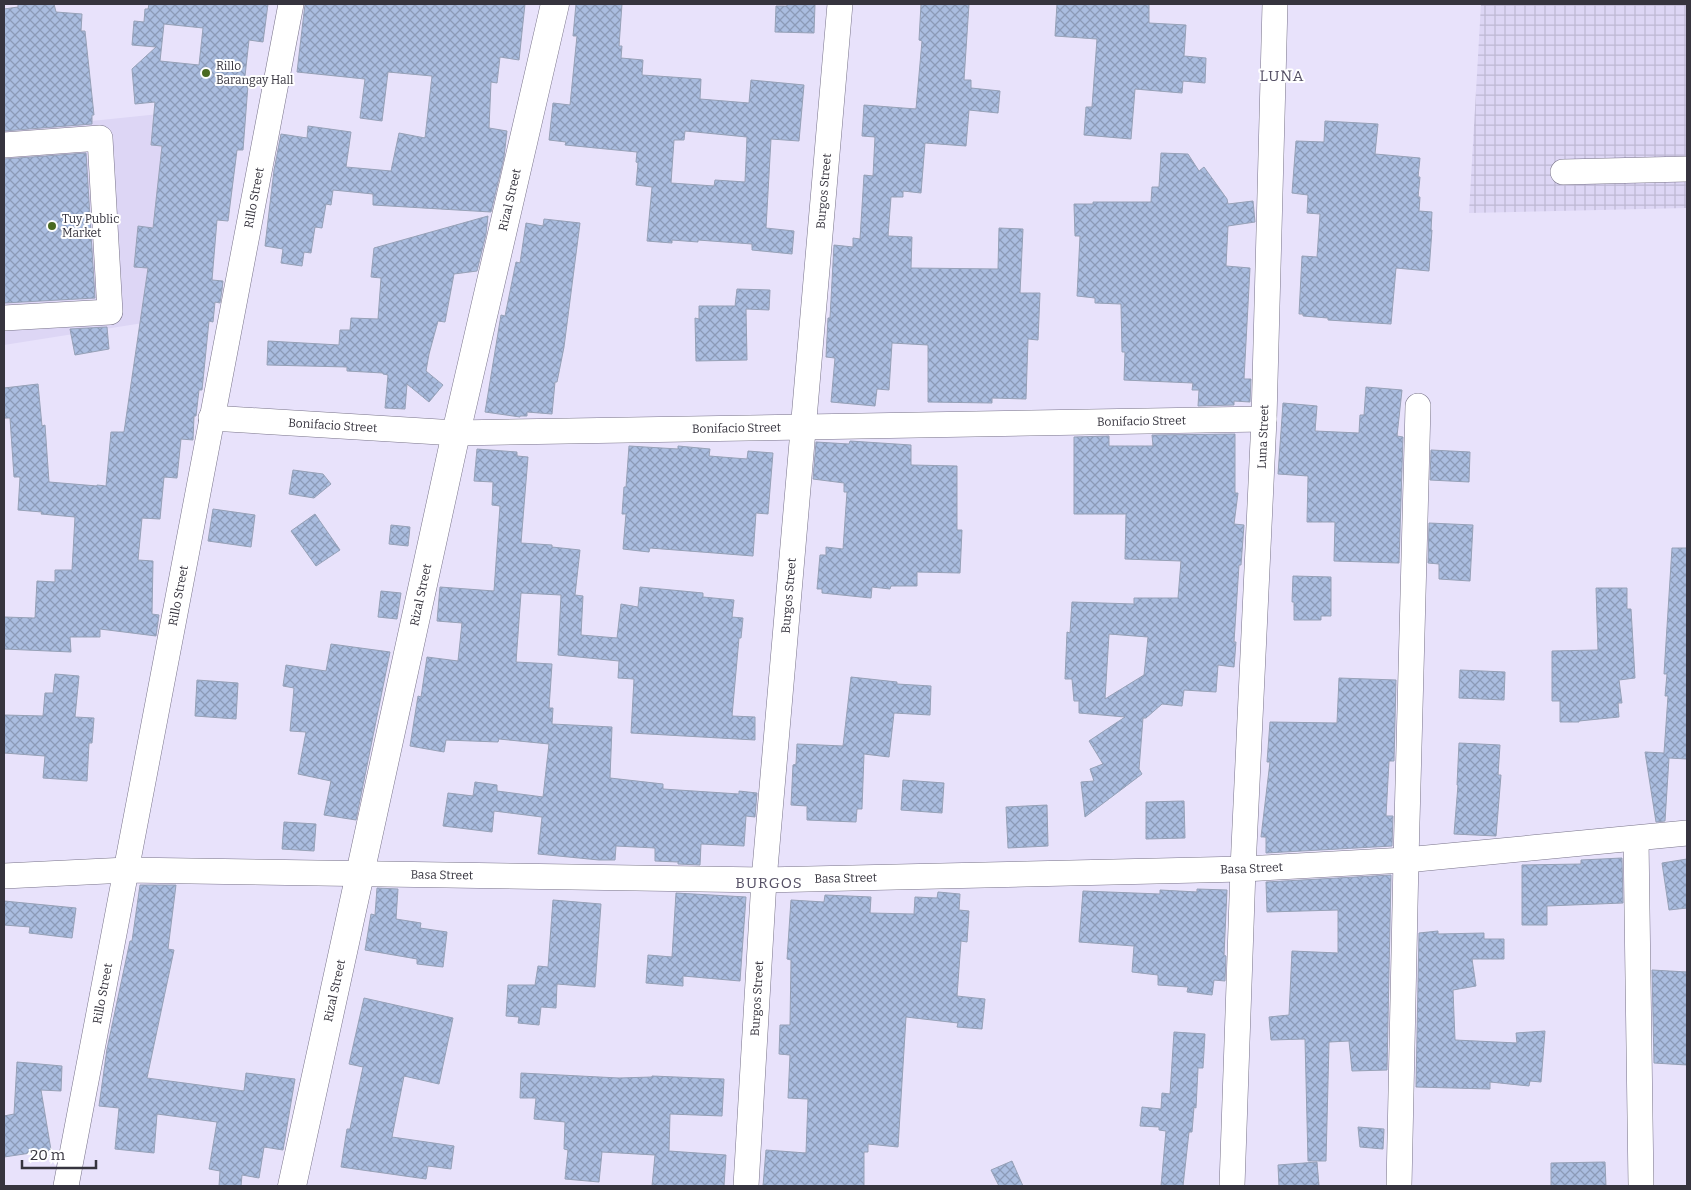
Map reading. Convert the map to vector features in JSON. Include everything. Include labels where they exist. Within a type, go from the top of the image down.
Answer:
[{"type":"main road","name":"Rizal Street","points":[[292,1186],[456,434],[555,4]]},
{"type":"street","name":"Rillo Street","points":[[66,1186],[291,4]]},
{"type":"street","name":"Burgos Street","points":[[746,1186],[764,880],[840,4]]},
{"type":"street","name":"Luna Street","points":[[1232,1186],[1243,869],[1264,418],[1276,4]]},
{"type":"street","points":[[4,145],[100,138],[110,312],[4,318]]},
{"type":"street","points":[[1563,172],[1687,168]]},
{"type":"street","points":[[1399,1186],[1418,406]]},
{"type":"street","name":"Bonifacio Street","points":[[211,418],[456,434],[1264,418]]},
{"type":"street","name":"Basa Street","points":[[4,876],[127,870],[764,880],[1243,869],[1406,860],[1687,833]]},
{"type":"street","points":[[1636,839],[1641,1186]]},
{"type":"shaded area","points":[[1481,4],[1687,4],[1687,208],[1469,213]]},
{"type":"shaded area","name":"Tuy Public Market","points":[[169,113],[143,323],[4,345],[4,130]]},
{"type":"building","points":[[18,4],[54,4],[56,12],[82,14],[81,31],[85,31],[94,115],[92,115],[92,124],[4,131],[4,9],[18,7]]},
{"type":"building","points":[[149,4],[268,4],[263,42],[249,40],[244,85],[248,85],[243,150],[237,150],[228,221],[217,220],[212,280],[223,281],[220,303],[215,302],[213,322],[209,321],[202,390],[199,390],[196,416],[194,416],[193,440],[181,439],[177,478],[164,477],[160,519],[142,518],[138,560],[153,561],[152,614],[159,615],[156,636],[100,629],[100,637],[70,637],[71,652],[4,649],[4,617],[35,618],[37,581],[55,582],[55,570],[72,570],[75,517],[18,510],[20,477],[14,477],[10,418],[4,418],[4,388],[38,384],[42,426],[45,425],[49,482],[106,486],[111,432],[124,432],[148,268],[134,267],[138,226],[153,228],[162,146],[151,145],[155,102],[135,104],[132,69],[156,47],[132,45],[134,21],[144,22],[145,9],[148,9]],"holes":[[[164,24],[203,28],[199,65],[160,61]]]},
{"type":"building","points":[[305,4],[525,4],[519,60],[500,57],[497,83],[491,82],[489,128],[507,131],[504,157],[491,212],[373,205],[373,194],[333,190],[331,205],[326,204],[322,228],[315,227],[311,253],[304,252],[302,266],[281,263],[283,249],[265,246],[274,170],[281,134],[307,138],[308,126],[351,132],[346,167],[391,171],[399,133],[425,138],[432,76],[388,72],[382,121],[360,118],[365,79],[297,72]]},
{"type":"building","points":[[576,4],[622,4],[619,46],[622,46],[621,58],[643,60],[642,75],[701,79],[700,99],[749,103],[751,80],[804,85],[799,141],[771,139],[766,228],[794,231],[792,254],[752,250],[752,244],[698,240],[698,242],[672,240],[672,243],[647,241],[652,187],[636,185],[637,152],[565,145],[566,142],[549,140],[553,103],[570,105],[577,36],[573,36]],"holes":[[[685,131],[747,137],[745,182],[715,180],[714,186],[671,183],[674,140],[684,140]]]},
{"type":"building","points":[[787,4],[815,4],[814,33],[775,32],[776,6],[787,6]]},
{"type":"building","points":[[921,4],[969,4],[964,80],[971,80],[971,88],[1000,91],[998,113],[969,110],[966,146],[925,143],[921,193],[903,191],[903,197],[891,197],[888,236],[912,237],[911,268],[998,269],[999,228],[1023,229],[1020,293],[1040,293],[1038,340],[1028,339],[1026,399],[992,398],[992,403],[928,402],[928,345],[892,343],[889,390],[877,389],[875,406],[831,402],[835,358],[826,357],[834,245],[853,247],[853,238],[860,239],[864,175],[873,176],[875,137],[862,136],[864,105],[916,109],[922,41],[919,40]]},
{"type":"building","points":[[1057,4],[1149,4],[1149,23],[1186,25],[1184,56],[1206,58],[1205,83],[1183,81],[1182,93],[1135,89],[1131,139],[1084,135],[1086,107],[1092,107],[1097,39],[1055,36]]},
{"type":"building","points":[[1325,121],[1378,124],[1375,154],[1420,158],[1418,177],[1420,177],[1419,211],[1432,212],[1429,271],[1396,268],[1391,324],[1328,320],[1328,318],[1299,314],[1302,256],[1317,257],[1320,214],[1307,213],[1308,195],[1292,193],[1296,141],[1324,142]]},
{"type":"building","name":"Tuy Public Market","points":[[86,153],[95,298],[4,303],[4,159]]},
{"type":"building","points":[[1161,153],[1188,154],[1199,171],[1204,167],[1227,199],[1228,204],[1253,201],[1255,222],[1228,226],[1226,266],[1250,268],[1244,379],[1251,379],[1250,402],[1234,401],[1234,405],[1198,406],[1199,390],[1192,390],[1193,383],[1124,380],[1125,352],[1122,352],[1121,304],[1095,303],[1095,298],[1077,296],[1080,236],[1075,236],[1074,204],[1093,204],[1093,202],[1151,202],[1152,187],[1159,187]]},
{"type":"building","points":[[488,216],[486,234],[477,271],[454,274],[445,322],[438,321],[426,371],[443,385],[429,402],[407,384],[405,409],[385,408],[388,375],[383,373],[347,371],[347,367],[267,365],[268,341],[339,345],[340,330],[350,330],[351,318],[378,319],[381,278],[371,277],[374,248]]},
{"type":"building","points":[[544,219],[580,223],[564,347],[557,382],[555,382],[552,414],[527,412],[527,416],[520,417],[485,412],[501,315],[505,316],[516,262],[520,263],[526,223],[543,226]]},
{"type":"building","points":[[737,289],[770,290],[769,310],[746,309],[747,360],[696,361],[695,318],[699,319],[699,306],[735,306]]},
{"type":"building","points":[[107,327],[109,349],[75,355],[70,329]]},
{"type":"building","points":[[1366,387],[1402,390],[1397,436],[1403,437],[1399,563],[1334,561],[1335,522],[1307,522],[1308,476],[1278,474],[1283,403],[1317,406],[1315,431],[1359,433],[1360,415],[1364,415]]},
{"type":"building","points":[[1235,434],[1235,493],[1238,493],[1234,524],[1244,525],[1241,565],[1239,565],[1234,667],[1218,665],[1216,692],[1184,690],[1182,706],[1162,704],[1146,718],[1143,718],[1139,769],[1142,774],[1085,817],[1081,782],[1094,781],[1090,769],[1103,764],[1089,741],[1125,717],[1079,713],[1079,701],[1074,701],[1072,679],[1065,679],[1067,632],[1070,633],[1072,602],[1134,604],[1134,598],[1178,598],[1181,561],[1125,559],[1126,514],[1074,514],[1074,437],[1109,436],[1109,446],[1153,446],[1152,435]],"holes":[[[1109,634],[1148,637],[1144,675],[1105,699]]]},
{"type":"building","points":[[850,441],[911,445],[911,465],[957,466],[957,530],[962,530],[960,573],[917,572],[917,586],[891,586],[890,589],[872,587],[871,598],[822,593],[822,589],[817,589],[820,555],[826,555],[826,547],[843,549],[847,492],[844,492],[844,483],[813,479],[816,442],[849,444]]},
{"type":"building","points":[[629,446],[678,449],[678,446],[710,449],[709,456],[747,459],[748,451],[773,453],[768,514],[756,513],[753,556],[650,548],[649,552],[623,549],[626,514],[622,514]]},
{"type":"building","points":[[477,449],[517,452],[517,456],[528,457],[521,543],[552,545],[552,547],[580,550],[575,595],[583,596],[581,635],[617,638],[621,604],[638,607],[640,587],[703,593],[703,597],[734,600],[732,617],[743,618],[741,638],[739,638],[732,716],[755,717],[755,740],[631,733],[634,679],[618,678],[619,661],[558,655],[561,595],[521,593],[516,662],[552,664],[549,708],[553,708],[552,724],[612,727],[610,778],[663,784],[663,789],[739,794],[739,791],[757,793],[755,817],[746,816],[744,846],[701,844],[700,865],[655,861],[655,848],[616,846],[615,860],[599,860],[538,854],[542,817],[494,811],[492,832],[443,826],[448,793],[473,796],[475,782],[497,785],[497,791],[543,797],[549,744],[499,739],[498,742],[446,740],[444,752],[410,746],[418,696],[421,697],[427,657],[458,661],[462,623],[437,621],[440,587],[494,591],[500,506],[492,505],[493,482],[474,481]]},
{"type":"building","points":[[1431,450],[1470,452],[1469,482],[1430,480]]},
{"type":"building","points":[[293,470],[323,474],[331,484],[314,498],[289,494]]},
{"type":"building","points":[[213,509],[255,515],[251,547],[208,541]]},
{"type":"building","points":[[315,514],[340,550],[316,566],[291,531]]},
{"type":"building","points":[[1429,523],[1473,525],[1470,581],[1439,579],[1439,564],[1428,563]]},
{"type":"building","points":[[391,525],[410,527],[408,546],[389,544]]},
{"type":"building","points":[[1672,548],[1687,548],[1687,759],[1669,758],[1665,821],[1656,822],[1645,752],[1664,753],[1668,696],[1665,696],[1667,674],[1664,674]]},
{"type":"building","points":[[1293,576],[1331,577],[1331,616],[1321,616],[1321,620],[1294,620],[1294,602],[1292,602]]},
{"type":"building","points":[[1596,588],[1627,588],[1627,609],[1631,609],[1635,678],[1619,680],[1622,703],[1618,703],[1619,717],[1579,722],[1560,722],[1560,701],[1552,701],[1552,651],[1598,650]]},
{"type":"building","points":[[381,591],[401,593],[397,619],[378,617]]},
{"type":"building","points":[[331,644],[390,652],[356,820],[324,815],[331,781],[298,774],[306,732],[290,731],[294,688],[283,686],[286,665],[326,671]]},
{"type":"building","points":[[1460,670],[1505,672],[1504,700],[1459,698]]},
{"type":"building","points":[[55,674],[79,676],[75,717],[94,718],[92,743],[89,743],[87,781],[43,778],[45,756],[4,753],[4,715],[43,716],[45,693],[53,693]]},
{"type":"building","points":[[851,677],[897,682],[897,684],[931,686],[930,715],[894,713],[889,757],[864,754],[862,809],[857,809],[856,822],[807,820],[807,806],[791,805],[793,765],[796,764],[797,744],[843,746]]},
{"type":"building","points":[[1339,678],[1396,680],[1394,761],[1389,761],[1386,816],[1393,816],[1392,846],[1266,853],[1266,837],[1261,837],[1270,762],[1267,762],[1270,722],[1337,723]]},
{"type":"building","points":[[197,680],[238,683],[236,719],[195,716]]},
{"type":"building","points":[[1459,743],[1500,745],[1498,775],[1501,775],[1496,836],[1454,834]]},
{"type":"building","points":[[903,780],[944,783],[942,813],[901,810]]},
{"type":"building","points":[[1184,801],[1185,838],[1146,839],[1146,802]]},
{"type":"building","points":[[1047,805],[1048,846],[1008,848],[1006,807]]},
{"type":"building","points":[[284,822],[316,824],[314,851],[282,849]]},
{"type":"building","points":[[1622,858],[1623,903],[1547,906],[1547,925],[1522,925],[1522,865],[1581,864],[1581,860]]},
{"type":"building","points":[[1687,859],[1687,908],[1669,910],[1662,863]]},
{"type":"building","points":[[1391,875],[1387,1070],[1352,1071],[1349,1041],[1329,1042],[1326,1161],[1308,1161],[1305,1039],[1271,1040],[1269,1017],[1289,1015],[1292,951],[1338,953],[1338,910],[1267,912],[1266,882]]},
{"type":"building","points":[[140,885],[176,885],[168,949],[174,950],[147,1078],[244,1091],[246,1073],[295,1079],[283,1150],[264,1147],[259,1178],[242,1175],[241,1186],[219,1186],[220,1171],[209,1169],[217,1122],[157,1114],[154,1153],[115,1149],[119,1108],[99,1106],[107,1049],[130,941],[132,941]]},
{"type":"building","points":[[377,888],[398,889],[396,919],[421,923],[420,928],[447,932],[443,967],[417,964],[417,959],[365,950],[371,914],[375,915]]},
{"type":"building","points":[[1197,889],[1227,890],[1224,955],[1226,956],[1225,981],[1214,980],[1212,995],[1187,992],[1188,987],[1158,985],[1158,975],[1132,972],[1134,946],[1079,942],[1083,891],[1160,894],[1160,890],[1197,892]]},
{"type":"building","points":[[938,892],[960,894],[959,910],[969,911],[967,942],[961,941],[957,996],[985,999],[982,1029],[957,1027],[958,1023],[906,1017],[898,1147],[868,1144],[868,1152],[864,1152],[864,1186],[763,1186],[766,1150],[806,1153],[808,1099],[788,1098],[790,1055],[779,1054],[780,1025],[790,1025],[791,960],[787,959],[791,900],[824,902],[825,895],[871,897],[870,913],[914,914],[915,897],[937,898]]},
{"type":"building","points":[[676,893],[746,897],[740,981],[683,976],[683,986],[646,983],[648,955],[672,957]]},
{"type":"building","points":[[553,900],[601,904],[595,987],[557,984],[556,1008],[541,1007],[539,1025],[518,1023],[519,1017],[506,1016],[508,985],[535,985],[538,966],[548,967]]},
{"type":"building","points":[[4,901],[76,908],[72,938],[29,933],[30,927],[4,925]]},
{"type":"building","points":[[1438,931],[1438,934],[1484,933],[1484,939],[1504,939],[1504,959],[1472,959],[1476,986],[1453,990],[1455,1040],[1517,1043],[1516,1033],[1545,1031],[1541,1082],[1530,1081],[1529,1086],[1490,1082],[1490,1089],[1416,1087],[1419,933]]},
{"type":"building","points":[[1652,970],[1687,972],[1687,1065],[1654,1063]]},
{"type":"building","points":[[364,998],[453,1018],[439,1084],[404,1076],[392,1137],[454,1146],[451,1169],[428,1166],[426,1179],[341,1167],[347,1129],[350,1129],[363,1067],[349,1064]]},
{"type":"building","points":[[1174,1032],[1205,1034],[1203,1068],[1198,1068],[1196,1108],[1194,1107],[1192,1132],[1189,1132],[1183,1186],[1161,1186],[1166,1131],[1159,1130],[1159,1127],[1140,1126],[1142,1107],[1161,1109],[1162,1093],[1170,1094]]},
{"type":"building","points":[[17,1062],[62,1066],[61,1091],[41,1090],[51,1150],[4,1157],[4,1116],[14,1114]]},
{"type":"building","points":[[521,1073],[619,1078],[652,1076],[724,1079],[722,1116],[670,1114],[669,1151],[726,1155],[724,1186],[652,1186],[655,1155],[602,1152],[599,1182],[565,1179],[568,1150],[564,1149],[565,1122],[534,1119],[536,1098],[520,1098]]},
{"type":"building","points":[[1358,1127],[1384,1129],[1383,1149],[1360,1147]]},
{"type":"building","points":[[1012,1161],[1023,1186],[999,1186],[991,1170]]},
{"type":"building","points":[[1317,1162],[1319,1186],[1279,1186],[1278,1165]]},
{"type":"building","points":[[1605,1162],[1606,1186],[1551,1186],[1551,1163]]},
{"type":"place","name":"Rillo Barangay Hall","points":[[206,73]]},
{"type":"place","name":"Tuy Public Market","points":[[52,226]]},
{"type":"district","name":"LUNA","points":[[1282,76]]},
{"type":"district","name":"BURGOS","points":[[769,883]]}]
